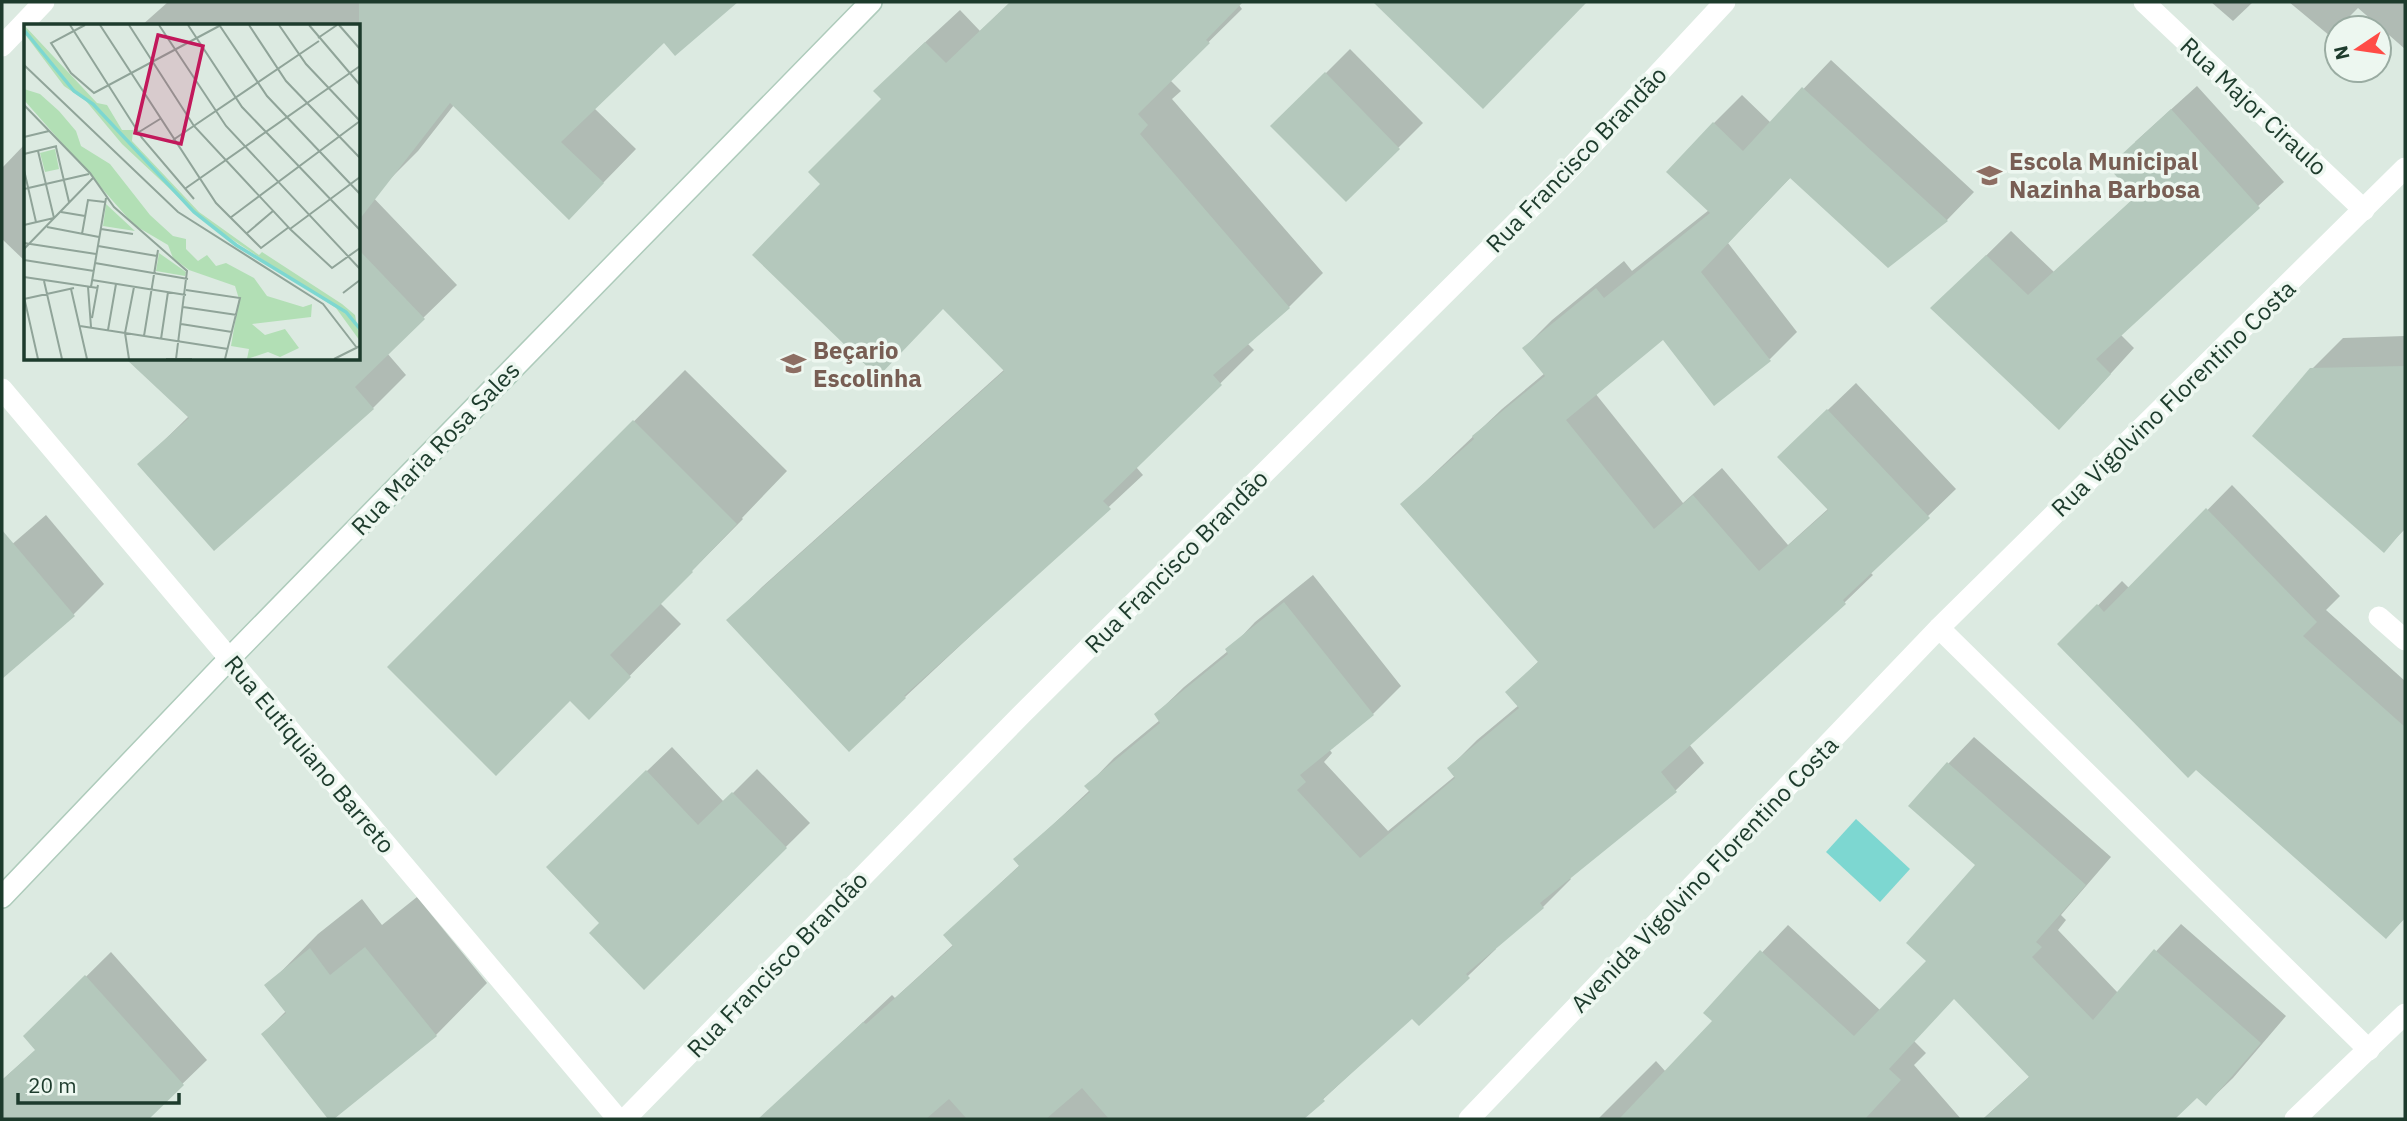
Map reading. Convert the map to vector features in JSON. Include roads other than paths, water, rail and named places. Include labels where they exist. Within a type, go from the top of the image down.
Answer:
[{"type":"street","points":[[2,46],[44,2]]},
{"type":"street","name":"Rua Maria Rosa Sales","points":[[2,897],[230,658],[871,2]]},
{"type":"street","name":"Rua Francisco Brandão","points":[[625,1119],[1021,715],[1563,176],[1725,2]]},
{"type":"street","name":"Rua Major Ciraulo","points":[[2144,2],[2364,210]]},
{"type":"street","name":"Rua Vigolvino Florentino Costa","points":[[1939,628],[2405,167]]},
{"type":"street","name":"Rua Eutiquiano Barreto","points":[[2,389],[618,1119]]},
{"type":"street","points":[[2379,617],[2405,640]]},
{"type":"street","points":[[1939,628],[2369,1049]]},
{"type":"street","name":"Avenida Vigolvino Florentino Costa","points":[[1469,1119],[1939,628]]},
{"type":"street","points":[[2295,1119],[2405,1014]]},
{"type":"water","points":[[1856,819],[1910,869],[1880,902],[1826,852]]},
{"type":"place","name":"Escola Municipal Nazinha Barbosa","points":[[1989,175]]},
{"type":"place","name":"Beçario Escolinha","points":[[793,364]]}]
